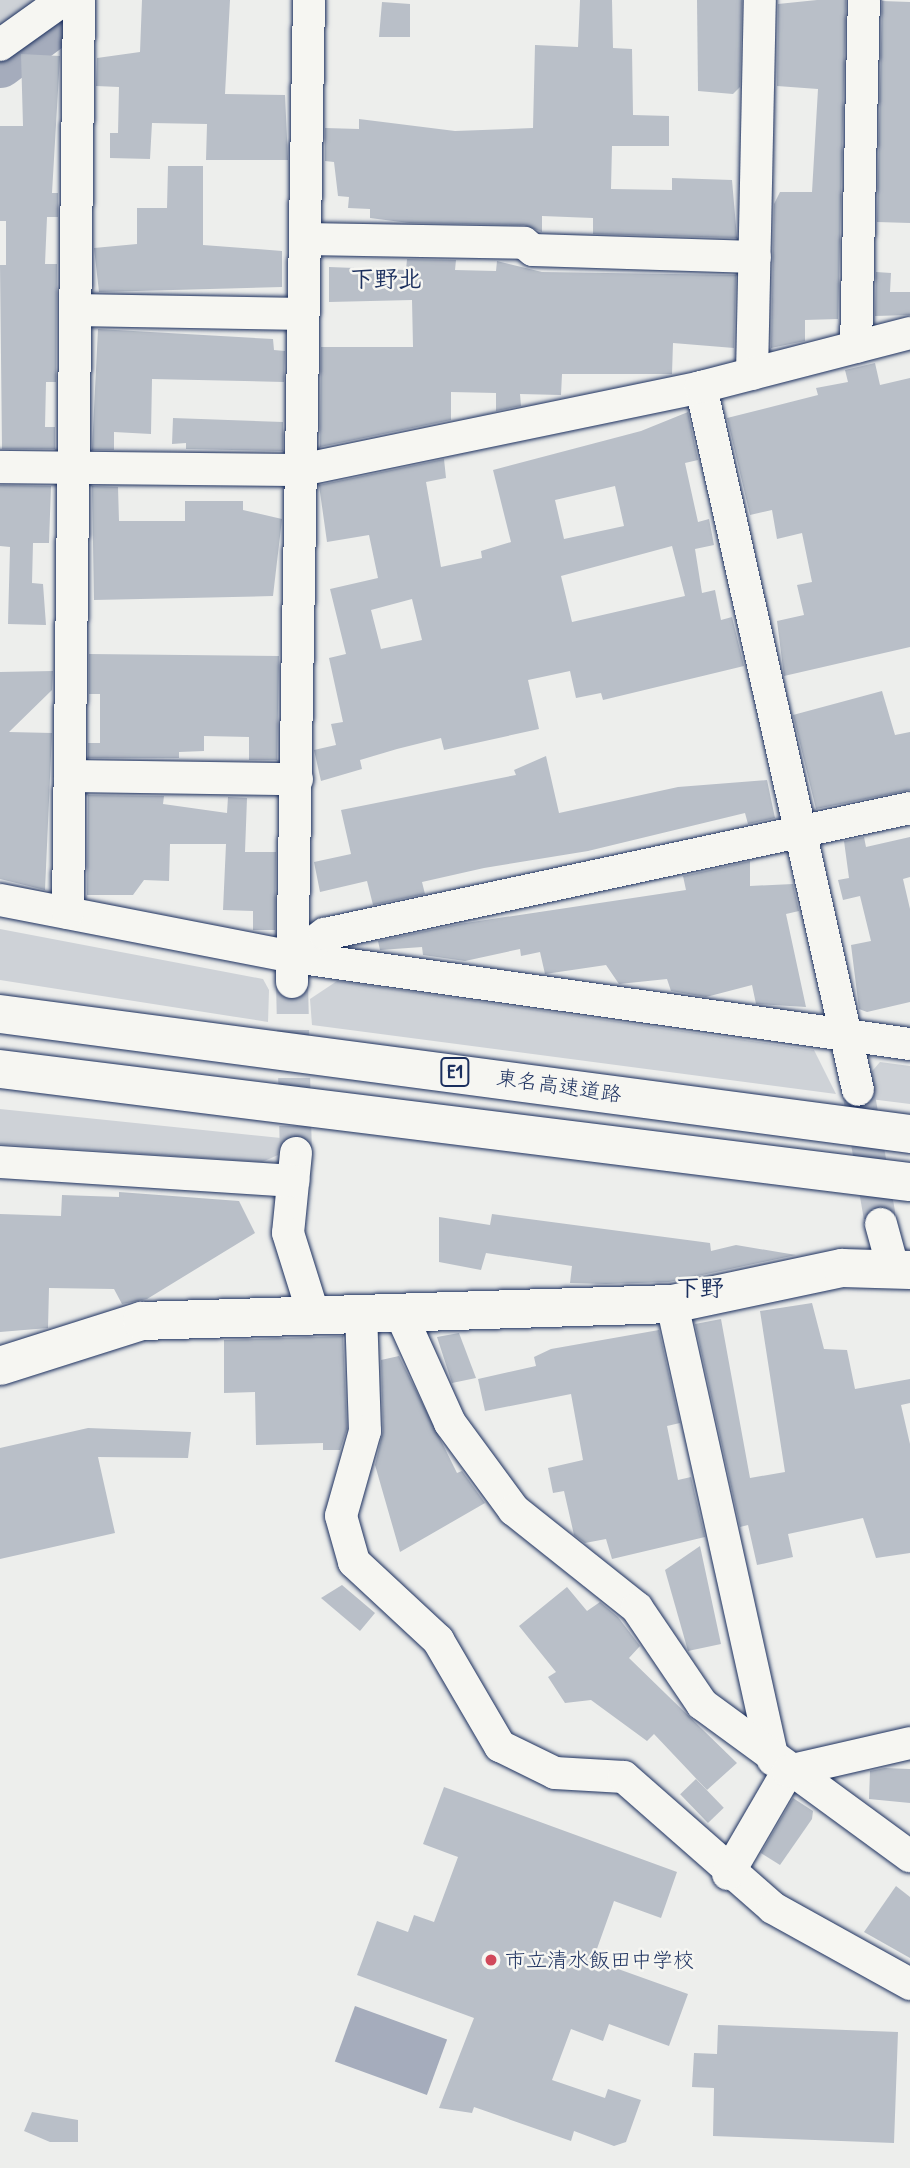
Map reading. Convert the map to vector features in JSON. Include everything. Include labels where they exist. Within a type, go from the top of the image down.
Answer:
[{"type":"main road","name":"東名高速道路","points":[[0,1014],[910,1134]]},
{"type":"main road","points":[[0,1069],[910,1182]]},
{"type":"main road","points":[[0,1078],[208,1094]]},
{"type":"main road","points":[[0,1366],[142,1321],[361,1311],[672,1304],[842,1268],[902,1269]]},
{"type":"street","points":[[0,45],[62,0]]},
{"type":"street","points":[[68,913],[79,0]]},
{"type":"street","points":[[293,969],[309,0]]},
{"type":"street","points":[[752,374],[760,0]]},
{"type":"street","points":[[856,347],[864,0]]},
{"type":"street","points":[[305,240],[524,243],[533,250],[755,257]]},
{"type":"street","points":[[76,310],[303,314]]},
{"type":"street","points":[[0,467],[74,471],[301,470],[701,387],[910,333]]},
{"type":"street","points":[[701,387],[849,1036],[858,1090]]},
{"type":"street","points":[[70,776],[297,779]]},
{"type":"street","points":[[293,969],[325,934],[910,808]]},
{"type":"street","points":[[0,900],[68,913],[293,969],[910,1044]]},
{"type":"street","points":[[0,1162],[294,1167],[288,1233],[313,1313]]},
{"type":"street","points":[[881,1224],[902,1269]]},
{"type":"street","points":[[672,1304],[780,1766],[728,1874]]},
{"type":"street","points":[[399,1310],[450,1423],[514,1510],[637,1608],[702,1704],[780,1766],[910,1856]]},
{"type":"street","points":[[361,1311],[365,1431],[341,1516],[354,1562],[438,1640],[500,1746],[555,1773],[624,1777],[728,1874],[773,1908],[910,1984]]},
{"type":"street","points":[[780,1766],[910,1743]]},
{"type":"shaded area","points":[[0,0],[46,0],[0,36]]},
{"type":"shaded area","points":[[0,929],[263,979],[269,990],[268,1022],[0,980]]},
{"type":"shaded area","points":[[337,981],[814,1050],[836,1094],[312,1025],[310,999]]},
{"type":"shaded area","points":[[880,1062],[910,1066],[910,1104],[870,1099],[867,1077]]},
{"type":"shaded area","points":[[0,1109],[281,1138],[278,1155],[262,1162],[0,1144]]},
{"type":"water","points":[[355,2006],[447,2040],[427,2095],[335,2061]]},
{"type":"building","points":[[142,0],[230,0],[225,94],[285,95],[288,160],[206,160],[207,124],[152,123],[150,159],[110,158],[110,133],[118,133],[119,87],[96,86],[97,58],[140,52]]},
{"type":"building","points":[[580,0],[612,0],[613,48],[632,49],[633,115],[669,116],[669,146],[612,146],[611,189],[672,190],[672,178],[732,180],[737,238],[593,234],[593,218],[542,216],[542,232],[524,225],[409,223],[370,218],[370,209],[348,208],[349,197],[338,196],[334,162],[325,161],[325,128],[359,129],[359,119],[455,131],[533,128],[535,45],[578,47]]},
{"type":"building","points":[[697,0],[742,0],[740,87],[733,94],[698,91]]},
{"type":"building","points":[[846,0],[838,319],[805,320],[805,341],[771,348],[774,204],[780,192],[812,192],[818,89],[777,86],[778,4]]},
{"type":"building","points":[[882,1],[910,2],[910,223],[877,222]]},
{"type":"building","points":[[382,2],[410,4],[410,37],[379,37]]},
{"type":"building","points":[[21,54],[60,56],[52,193],[58,193],[58,217],[47,217],[45,264],[57,264],[56,382],[46,382],[45,427],[55,427],[55,449],[2,449],[0,265],[6,265],[6,221],[0,221],[0,126],[23,126]]},
{"type":"building","points":[[168,166],[203,166],[203,245],[282,251],[282,287],[99,292],[94,248],[137,244],[137,208],[167,208]]},
{"type":"building","points":[[407,259],[456,260],[455,270],[496,271],[497,261],[542,272],[736,275],[734,348],[673,343],[672,374],[562,374],[561,395],[520,394],[521,406],[496,411],[496,393],[451,392],[451,420],[320,447],[321,347],[413,347],[412,300],[329,302],[329,267],[406,270]]},
{"type":"building","points":[[876,272],[891,273],[890,292],[910,292],[910,315],[875,316]]},
{"type":"building","points":[[98,329],[273,339],[274,350],[285,351],[284,382],[152,379],[151,434],[114,432],[114,450],[92,450]]},
{"type":"building","points":[[875,363],[880,385],[910,378],[910,647],[784,676],[777,621],[804,615],[797,585],[812,582],[802,533],[777,539],[772,510],[750,515],[727,418],[818,395],[816,388],[848,382],[845,370]]},
{"type":"building","points":[[688,412],[698,460],[685,463],[698,522],[709,519],[714,545],[695,549],[702,593],[715,590],[721,620],[732,617],[744,666],[603,700],[601,693],[576,698],[570,671],[528,680],[539,729],[444,750],[441,738],[360,760],[362,769],[321,781],[314,750],[336,745],[331,724],[343,722],[329,658],[346,654],[330,589],[378,578],[369,535],[327,542],[319,485],[444,459],[446,478],[426,482],[441,567],[482,558],[481,551],[511,542],[493,470],[641,431]],"holes":[[[615,486],[624,526],[564,539],[555,500]],[[672,546],[685,596],[572,622],[561,576]],[[412,599],[422,640],[381,649],[371,610]]]},
{"type":"building","points":[[173,418],[283,422],[283,451],[186,449],[186,443],[172,444]]},
{"type":"building","points":[[0,485],[51,486],[49,543],[33,543],[32,583],[43,584],[46,625],[8,624],[10,547],[0,546]]},
{"type":"building","points":[[92,486],[118,487],[119,521],[185,521],[185,501],[243,501],[243,510],[282,519],[273,596],[94,600]]},
{"type":"building","points":[[89,654],[279,656],[277,760],[249,760],[249,737],[204,736],[204,751],[179,752],[179,758],[88,758],[88,743],[100,743],[100,694],[89,694]]},
{"type":"building","points":[[53,671],[52,690],[9,732],[52,733],[45,890],[0,879],[0,672]]},
{"type":"building","points":[[882,691],[895,735],[910,732],[910,790],[816,809],[793,715]]},
{"type":"building","points":[[546,756],[559,813],[678,787],[767,780],[775,818],[748,824],[745,813],[588,851],[484,868],[422,882],[425,894],[373,905],[367,881],[320,892],[314,862],[351,854],[341,810],[516,775],[514,770]]},
{"type":"building","points":[[88,795],[164,796],[163,804],[227,813],[228,797],[247,798],[245,852],[276,852],[275,930],[253,930],[253,911],[223,910],[226,844],[170,844],[169,881],[144,880],[133,895],[87,895]]},
{"type":"building","points":[[864,837],[866,847],[910,837],[910,877],[903,879],[910,909],[910,1002],[867,1012],[859,1009],[851,945],[871,941],[860,896],[843,900],[838,880],[849,878],[844,841]]},
{"type":"building","points":[[750,861],[750,886],[793,884],[799,911],[786,914],[806,1007],[756,1004],[752,985],[706,997],[671,991],[667,979],[619,984],[606,965],[545,974],[540,952],[521,956],[520,949],[465,961],[423,955],[422,947],[380,950],[378,941],[459,924],[686,890],[683,876]]},
{"type":"building","points":[[119,1192],[239,1201],[255,1233],[147,1299],[122,1304],[114,1289],[49,1288],[48,1328],[0,1332],[0,1214],[61,1216],[62,1195],[119,1197]]},
{"type":"building","points":[[492,1214],[710,1243],[711,1251],[736,1245],[796,1255],[669,1282],[606,1284],[570,1283],[572,1266],[486,1253],[481,1270],[439,1262],[439,1217],[490,1225]]},
{"type":"building","points":[[812,1303],[824,1349],[847,1350],[855,1389],[910,1379],[910,1403],[901,1405],[910,1444],[910,1553],[876,1558],[863,1518],[788,1534],[793,1557],[757,1565],[748,1525],[740,1527],[695,1324],[721,1319],[750,1478],[785,1472],[760,1311]]},
{"type":"building","points":[[659,1330],[680,1423],[667,1426],[678,1480],[691,1477],[705,1537],[612,1559],[606,1539],[585,1543],[574,1535],[564,1491],[553,1493],[548,1468],[583,1460],[571,1394],[485,1411],[478,1379],[536,1366],[534,1357],[551,1349]]},
{"type":"building","points":[[459,1333],[476,1378],[452,1383],[437,1337]]},
{"type":"building","points":[[343,1336],[347,1429],[340,1450],[323,1450],[323,1443],[256,1445],[255,1392],[224,1393],[224,1340]]},
{"type":"building","points":[[399,1356],[457,1473],[462,1471],[485,1503],[400,1552],[375,1465],[383,1431],[381,1360]]},
{"type":"building","points":[[88,1428],[191,1432],[188,1458],[98,1457],[115,1533],[0,1559],[0,1448]]},
{"type":"building","points":[[700,1546],[721,1644],[688,1651],[665,1570]]},
{"type":"building","points":[[342,1585],[375,1613],[360,1631],[321,1598]]},
{"type":"building","points":[[567,1587],[587,1611],[600,1602],[618,1617],[640,1646],[629,1658],[737,1763],[707,1790],[654,1734],[647,1741],[591,1700],[565,1703],[548,1677],[556,1672],[519,1626]]},
{"type":"building","points":[[885,1768],[910,1769],[910,1803],[869,1799],[870,1771]]},
{"type":"building","points":[[696,1779],[724,1808],[708,1823],[680,1794]]},
{"type":"building","points":[[444,1787],[677,1872],[661,1918],[614,1901],[593,1960],[688,1994],[669,2046],[609,2024],[603,2041],[571,2029],[552,2080],[605,2098],[608,2089],[641,2100],[626,2142],[614,2146],[574,2131],[571,2141],[474,2107],[472,2113],[439,2108],[474,2018],[357,1975],[377,1921],[408,1932],[414,1915],[434,1922],[458,1857],[423,1844]]},
{"type":"building","points":[[793,1798],[813,1811],[812,1819],[780,1865],[761,1853]]},
{"type":"building","points":[[896,1886],[910,1897],[910,1958],[864,1932]]},
{"type":"building","points":[[718,2025],[898,2032],[894,2143],[713,2136],[714,2088],[692,2087],[694,2053],[717,2054]]},
{"type":"building","points":[[32,2112],[78,2120],[78,2142],[50,2142],[24,2131]]},
{"type":"waterway","points":[[0,64],[59,20]]},
{"type":"tunnel","points":[[292,982],[296,1153]]},
{"type":"tunnel","points":[[858,1090],[881,1224]]},
{"type":"place","name":"市立清水飯田中学校","points":[[491,1960]]},
{"type":"district","name":"下野北","points":[[386,279]]},
{"type":"district","name":"下野","points":[[700,1288]]}]
